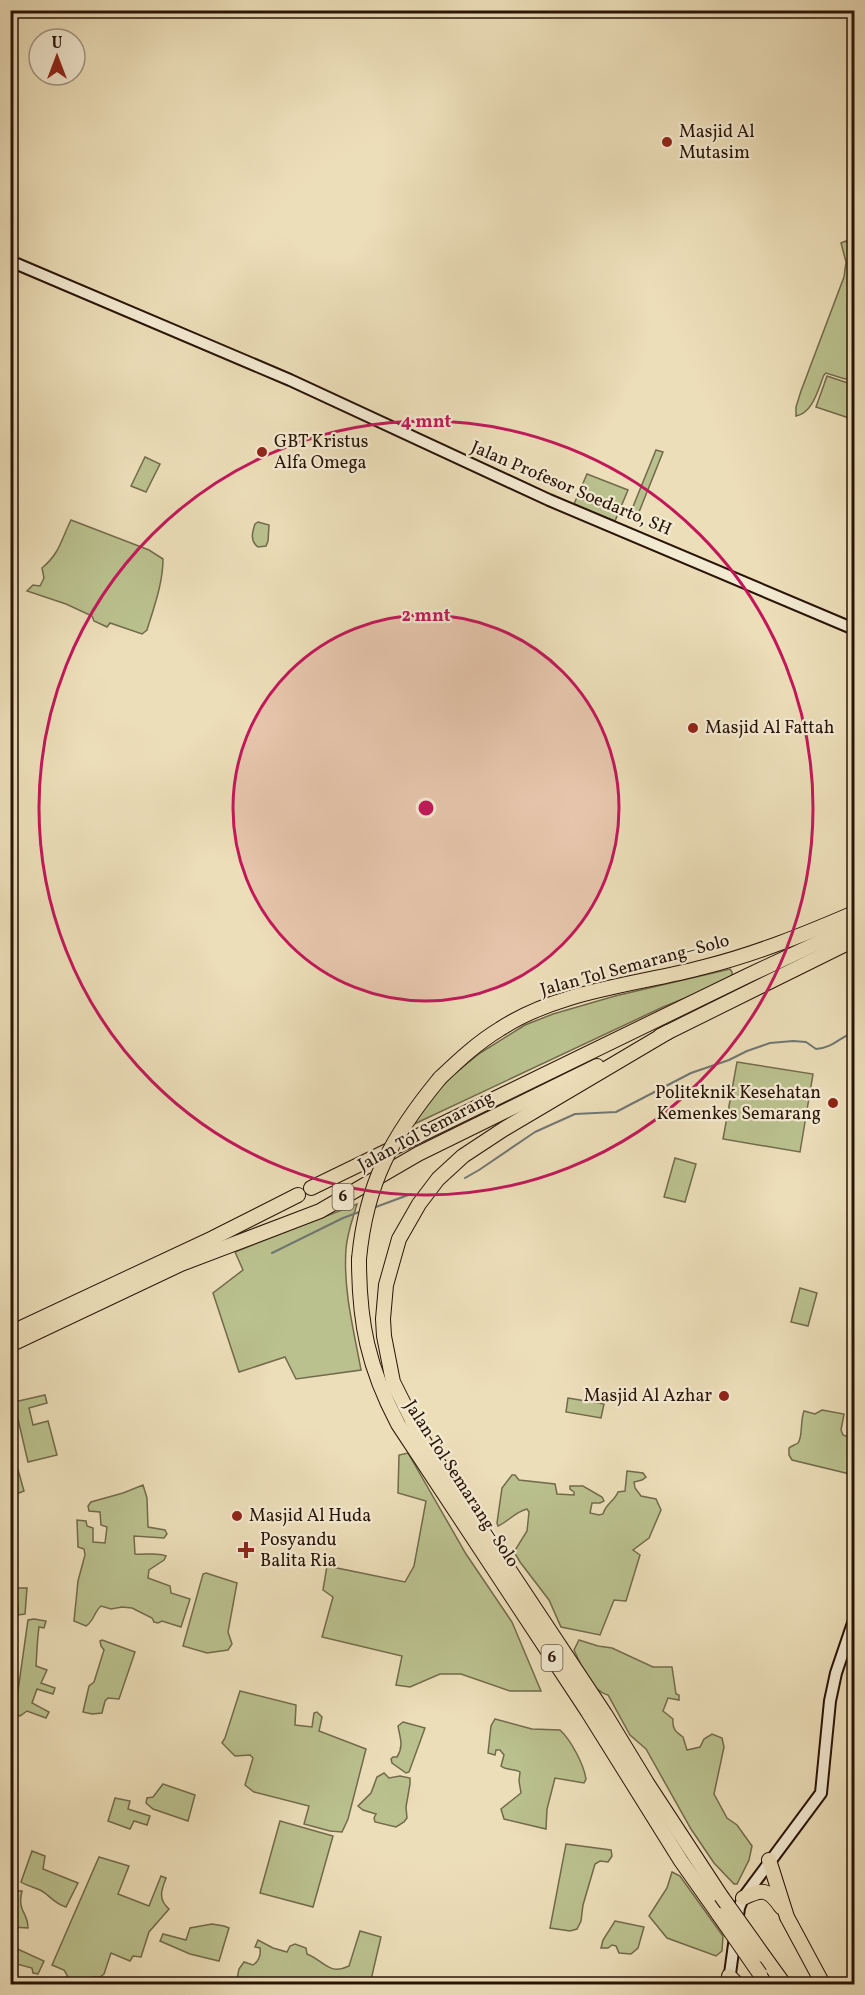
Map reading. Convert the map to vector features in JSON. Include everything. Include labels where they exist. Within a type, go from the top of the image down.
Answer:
[{"type":"highway","name":"Jalan Tol Semarang–Solo","points":[[763,1979],[681,1861],[582,1703],[413,1448],[386,1399],[369,1354],[361,1309],[359,1259],[367,1206],[385,1157],[404,1124],[440,1078],[472,1048],[494,1032],[525,1015],[550,1005],[604,989],[704,968],[738,958],[855,913]]},
{"type":"highway","name":"Jalan Tol Semarang","points":[[10,1333],[213,1238],[747,976],[855,926]]},
{"type":"highway","name":"Jalan Tol Semarang","points":[[10,1346],[181,1264],[320,1211],[436,1144],[855,940]]},
{"type":"highway","name":"Jalan Tol Semarang–Solo","points":[[668,1032],[504,1129],[463,1156],[438,1179],[408,1221],[399,1239],[386,1285],[383,1319],[390,1372],[408,1414],[429,1450],[605,1714],[721,1896],[784,1984]]},
{"type":"highway","points":[[769,1860],[787,1917]]},
{"type":"highway","points":[[743,1898],[757,1892],[774,1896],[823,1984]]},
{"type":"main road","name":"Jalan Profesor Soedarto, SH","points":[[10,261],[290,380],[549,500],[855,629]]},
{"type":"main road","points":[[731,1982],[739,1908],[743,1898],[821,1793],[830,1701],[855,1620]]},
{"type":"green space","points":[[846,241],[854,253],[854,377],[845,379],[826,373],[811,405],[802,414],[796,416],[801,391],[844,277],[846,262],[841,243]]},
{"type":"green space","points":[[827,376],[854,385],[852,419],[816,407]]},
{"type":"green space","points":[[656,450],[663,452],[637,517],[630,514]]},
{"type":"green space","points":[[145,457],[160,464],[146,492],[131,486]]},
{"type":"green space","points":[[587,474],[628,490],[615,521],[574,504]]},
{"type":"green space","points":[[71,520],[149,550],[163,559],[155,604],[147,630],[142,634],[110,623],[107,627],[94,621],[92,616],[66,604],[27,591],[33,585],[40,586],[44,578],[42,568],[56,551]]},
{"type":"green space","points":[[258,522],[269,525],[266,546],[258,547],[253,539],[254,527]]},
{"type":"green space","points":[[730,969],[732,976],[720,984],[663,1007],[410,1126],[442,1084],[480,1053],[525,1025],[553,1014],[615,996]]},
{"type":"green space","points":[[737,1062],[813,1074],[800,1152],[723,1139]]},
{"type":"green space","points":[[675,1158],[696,1164],[685,1202],[664,1197]]},
{"type":"green space","points":[[357,1204],[348,1238],[345,1264],[350,1310],[361,1370],[296,1379],[285,1357],[239,1372],[213,1293],[243,1270],[235,1252]]},
{"type":"green space","points":[[800,1288],[817,1293],[808,1326],[791,1322]]},
{"type":"green space","points":[[45,1395],[47,1403],[29,1408],[33,1425],[48,1421],[57,1455],[28,1462],[14,1402]]},
{"type":"green space","points":[[568,1398],[604,1404],[601,1418],[566,1412]]},
{"type":"green space","points":[[822,1410],[844,1414],[841,1430],[843,1435],[854,1439],[854,1475],[792,1460],[789,1455],[789,1448],[800,1440],[804,1411],[815,1414]]},
{"type":"green space","points":[[11,1445],[24,1491],[10,1496]]},
{"type":"green space","points":[[408,1453],[466,1554],[512,1622],[541,1691],[510,1691],[461,1674],[440,1674],[410,1687],[396,1685],[402,1656],[322,1637],[333,1597],[323,1590],[327,1566],[405,1582],[414,1566],[426,1501],[398,1493],[399,1455]]},
{"type":"green space","points":[[627,1471],[643,1473],[646,1477],[634,1482],[635,1488],[641,1496],[656,1499],[661,1510],[649,1538],[633,1550],[640,1555],[626,1601],[614,1600],[600,1635],[561,1627],[549,1600],[514,1552],[527,1531],[529,1512],[527,1509],[523,1510],[498,1526],[502,1488],[512,1475],[519,1480],[555,1484],[557,1494],[574,1495],[570,1486],[583,1486],[602,1497],[604,1501],[592,1503],[590,1513],[599,1515],[603,1514],[618,1492],[625,1491]]},
{"type":"green space","points":[[143,1485],[147,1498],[148,1527],[165,1530],[167,1534],[164,1538],[134,1536],[135,1554],[166,1556],[164,1560],[149,1570],[148,1578],[170,1586],[171,1593],[190,1599],[181,1627],[162,1621],[154,1622],[152,1618],[132,1608],[122,1607],[111,1609],[101,1606],[86,1626],[74,1621],[78,1581],[85,1555],[84,1549],[78,1547],[77,1520],[86,1521],[87,1526],[93,1528],[93,1542],[105,1543],[107,1527],[101,1525],[100,1512],[89,1511],[88,1506],[91,1502]]},
{"type":"green space","points":[[203,1574],[237,1583],[228,1632],[232,1644],[228,1650],[207,1653],[183,1646]]},
{"type":"green space","points":[[18,1588],[27,1588],[25,1614],[18,1615],[18,1606],[10,1605],[11,1593]]},
{"type":"green space","points":[[28,1620],[46,1621],[44,1628],[39,1627],[37,1642],[36,1666],[47,1670],[41,1683],[55,1688],[53,1694],[37,1689],[32,1703],[49,1712],[46,1718],[27,1711],[20,1716],[15,1712]]},
{"type":"green space","points":[[579,1640],[612,1648],[653,1667],[672,1667],[679,1700],[668,1698],[663,1711],[673,1719],[674,1728],[683,1737],[687,1750],[700,1747],[704,1739],[712,1734],[722,1738],[724,1747],[714,1794],[727,1818],[737,1825],[752,1846],[749,1860],[737,1884],[734,1884],[714,1863],[691,1829],[646,1749],[630,1735],[608,1695],[596,1688],[587,1677],[574,1650]]},
{"type":"green space","points":[[100,1641],[135,1652],[119,1699],[108,1698],[102,1713],[92,1714],[83,1712],[89,1686],[94,1682],[104,1650]]},
{"type":"green space","points":[[240,1691],[296,1705],[295,1725],[312,1727],[314,1713],[317,1712],[322,1717],[319,1731],[366,1749],[348,1819],[342,1832],[304,1824],[309,1806],[254,1792],[245,1785],[253,1758],[250,1755],[235,1756],[222,1743]]},
{"type":"green space","points":[[495,1719],[532,1729],[560,1730],[573,1746],[580,1760],[585,1773],[584,1783],[555,1778],[547,1809],[546,1829],[504,1819],[501,1809],[521,1793],[520,1772],[501,1766],[504,1755],[500,1750],[496,1750],[495,1755],[488,1753],[491,1726]]},
{"type":"green space","points":[[403,1722],[425,1728],[409,1772],[406,1773],[392,1763],[391,1759],[397,1757],[400,1749],[398,1726]]},
{"type":"green space","points":[[384,1773],[389,1778],[400,1776],[410,1778],[406,1807],[407,1818],[396,1827],[375,1822],[376,1814],[358,1806],[371,1793],[377,1777]]},
{"type":"green space","points":[[163,1784],[195,1795],[188,1821],[153,1809],[146,1803],[147,1798],[153,1797]]},
{"type":"green space","points":[[115,1798],[130,1801],[128,1809],[150,1816],[147,1825],[134,1821],[130,1829],[108,1821]]},
{"type":"green space","points":[[280,1821],[333,1836],[313,1907],[260,1893]]},
{"type":"green space","points":[[566,1844],[611,1850],[612,1856],[608,1862],[600,1861],[595,1864],[583,1905],[581,1921],[577,1929],[570,1931],[550,1928]]},
{"type":"green space","points":[[32,1851],[45,1856],[43,1869],[78,1883],[66,1907],[40,1890],[21,1882]]},
{"type":"green space","points":[[99,1857],[129,1866],[118,1894],[149,1906],[161,1876],[166,1878],[162,1895],[163,1902],[169,1909],[149,1932],[141,1957],[133,1956],[130,1961],[111,1953],[104,1974],[100,1977],[92,1977],[88,1984],[67,1984],[67,1975],[64,1970],[52,1965]]},
{"type":"green space","points":[[672,1872],[680,1876],[723,1936],[722,1951],[716,1956],[667,1938],[649,1916],[667,1888]]},
{"type":"green space","points":[[16,1891],[22,1891],[21,1904],[28,1928],[11,1927],[11,1899]]},
{"type":"green space","points":[[615,1921],[644,1927],[638,1948],[631,1954],[619,1953],[616,1946],[612,1945],[608,1948],[601,1948],[603,1940]]},
{"type":"green space","points":[[212,1924],[229,1928],[219,1961],[190,1954],[160,1941],[163,1934],[186,1940],[190,1928]]},
{"type":"green space","points":[[360,1931],[381,1937],[370,1984],[236,1984],[239,1969],[244,1962],[253,1965],[258,1960],[260,1948],[255,1947],[258,1940],[287,1952],[290,1946],[295,1944],[306,1948],[307,1954],[326,1966],[342,1969],[349,1966]]},
{"type":"green space","points":[[11,1946],[44,1961],[38,1974],[33,1973],[32,1968],[13,1963],[11,1965]]},
{"type":"waterway","points":[[465,1178],[535,1132],[575,1114],[616,1112],[691,1073],[770,1043],[806,1042],[816,1049],[831,1045],[854,1032]]},
{"type":"waterway","points":[[373,1208],[411,1194]]},
{"type":"waterway","points":[[272,1253],[362,1211]]},
{"type":"place","name":"Masjid Al Mutasim","points":[[667,142]]},
{"type":"place","name":"GBT Kristus Alfa Omega","points":[[262,452]]},
{"type":"place","name":"Masjid Al Fattah","points":[[693,728]]},
{"type":"place","name":"Politeknik Kesehatan Kemenkes Semarang","points":[[833,1103]]},
{"type":"place","name":"Masjid Al Azhar","points":[[724,1396]]},
{"type":"place","name":"Masjid Al Huda","points":[[237,1516]]},
{"type":"place","name":"Posyandu Balita Ria","points":[[246,1550]]}]
